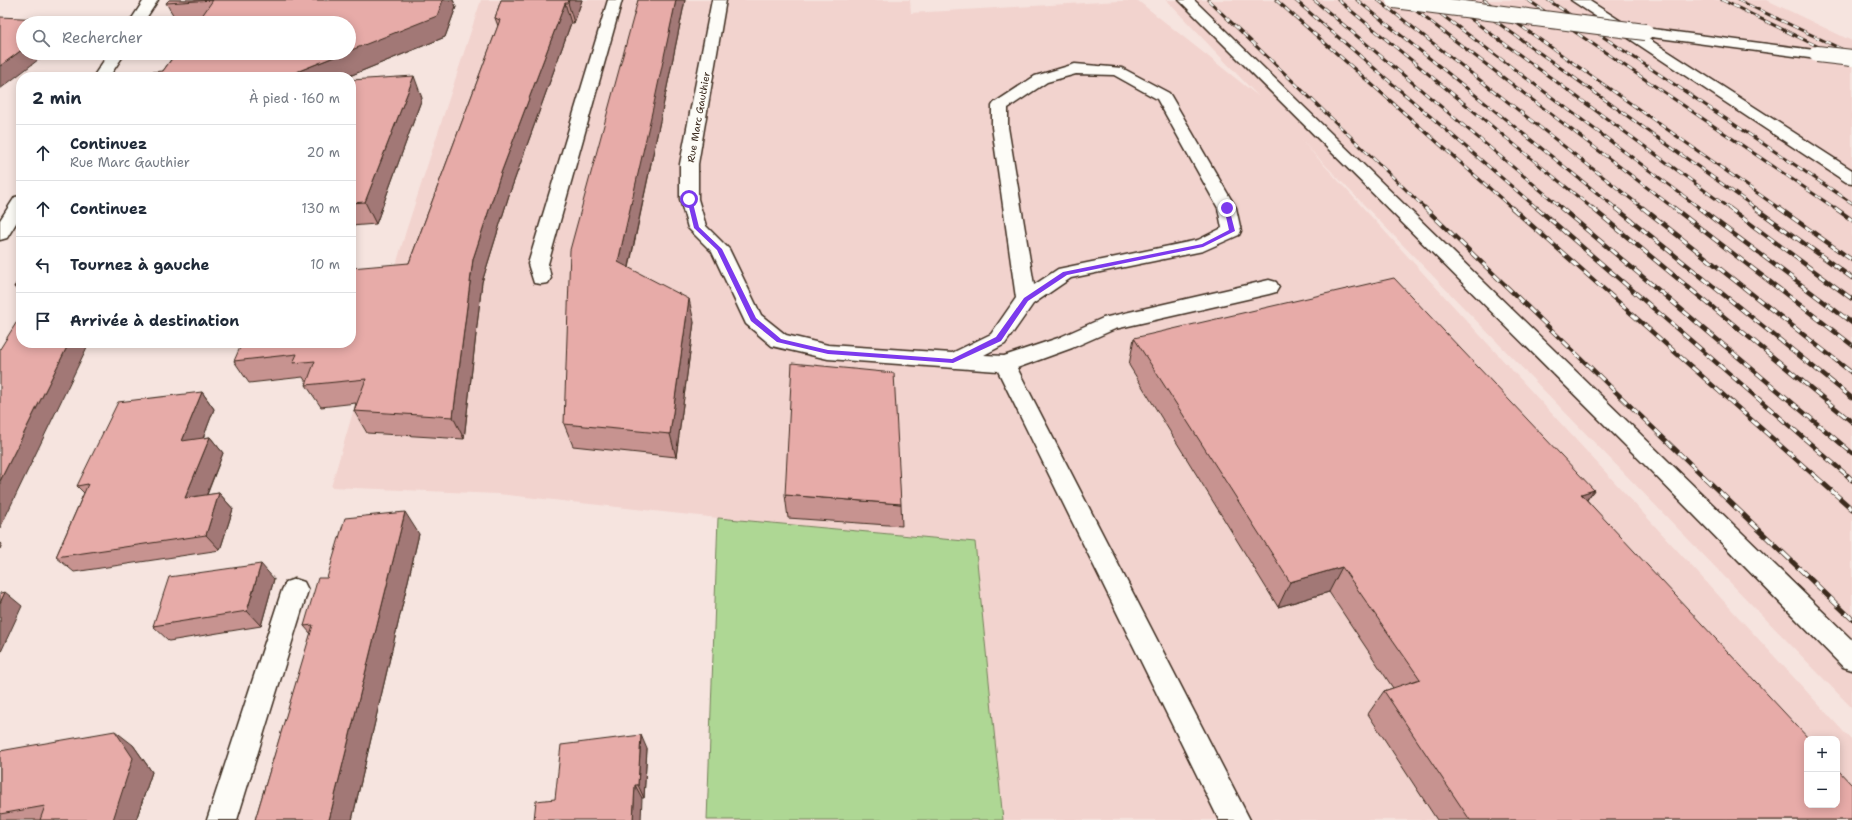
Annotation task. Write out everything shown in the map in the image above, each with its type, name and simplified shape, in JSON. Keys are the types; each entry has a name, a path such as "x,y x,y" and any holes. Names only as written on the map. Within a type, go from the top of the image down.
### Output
{"street":[{"path":"141,16 151,0"},
{"path":"541,278 538,264 615,0"},
{"name":"Rue Marc Gauthier","path":"719,0 689,164 689,199 697,228 720,249 754,319 779,341 828,352 953,361"},
{"path":"1186,0 1654,460 1852,658"},
{"path":"1394,0 1852,58"},
{"path":"1578,0 1852,178"},
{"path":"104,72 112,60"},
{"path":"953,361 998,339 1026,299 1065,273 1203,245 1232,231 1227,208 1163,96 1117,71 1075,69 1041,79 1000,106 1000,127 1026,299"},
{"path":"0,234 16,209"},
{"path":"953,361 1005,364 1065,343 1110,323 1269,287"},
{"path":"1005,364 1236,820"},
{"path":"222,820 295,590"}],"shaded area":[{"path":"481,0 910,0 911,13 1137,0 1258,96 1166,0 1767,0 1852,41 1852,708 1301,140 1852,741 1852,820 1003,820 975,542 718,518 498,494 331,487 406,231"}],"green space":[{"path":"718,518 975,542 1003,820 707,820"}],"building":[{"path":"169,0 213,0 166,3"},
{"path":"213,0 443,0 437,16 356,48 356,16 202,16"},
{"path":"501,0 569,0 568,3 565,3 501,173 473,259 453,417 354,411 366,379 306,385 315,361 293,363 297,354 234,361 240,348 356,348 356,268 409,263 500,20 495,18"},
{"path":"638,0 676,0 618,262 689,299 670,434 564,424 570,250"},
{"path":"0,17 16,18 16,54 0,66"},
{"path":"171,60 326,60 296,72 150,72 163,71"},
{"path":"414,76 365,202 356,203 356,80"},
{"path":"1394,278 1594,490 1581,494 1806,736 1804,736 1804,808 1840,808 1840,772 1852,785 1852,820 1470,820 1384,691 1420,679 1342,567 1290,582 1134,338"},
{"path":"16,323 16,348 66,348 0,481 0,349"},
{"path":"792,363 894,373 901,504 785,495"},
{"path":"202,392 182,441 210,437 185,498 219,493 206,535 56,557 88,484 77,486 118,402"},
{"path":"405,512 329,820 255,820 313,625 304,626 318,578 327,578 345,518"},
{"path":"261,564 247,611 153,626 169,577"},
{"path":"5,592 0,603 0,593"},
{"path":"115,731 133,758 113,820 40,820 45,806 0,814 0,751"},
{"path":"641,735 638,785 635,785 633,820 534,820 536,801 555,799 561,745"}],"railway":[{"path":"1208,0 1426,209"},
{"path":"1276,0 1513,209"},
{"path":"1295,0 1538,209"},
{"path":"1314,0 1563,209"},
{"path":"1338,0 1593,209"},
{"path":"1357,0 1617,209"},
{"path":"1378,0 1644,209"},
{"path":"1402,0 1675,209"},
{"path":"1422,0 1701,209"},
{"path":"1445,0 1730,209"},
{"path":"1466,0 1757,209"},
{"path":"1484,0 1780,209"},
{"path":"1528,0 1836,209"},
{"path":"1548,0 1852,203"},
{"path":"1722,0 1852,63"},
{"path":"1738,0 1852,54"},
{"path":"1425,208 1704,477"},
{"path":"1512,208 1816,477"},
{"path":"1537,208 1849,477"},
{"path":"1561,208 1852,453"},
{"path":"1592,208 1852,422"},
{"path":"1616,208 1852,398"},
{"path":"1643,208 1852,373"},
{"path":"1674,208 1852,345"},
{"path":"1699,208 1852,323"},
{"path":"1729,208 1852,299"},
{"path":"1755,208 1852,278"},
{"path":"1779,208 1852,260"},
{"path":"1835,208 1852,220"},
{"path":"1703,476 1852,619"},
{"path":"1815,476 1852,509"},
{"path":"1849,477 1852,480"}],"route":[{"path":"689,199 697,228 720,249 754,319 779,341 828,352 953,361 998,339 1026,299 1065,273 1203,245 1232,231 1227,208"}]}
